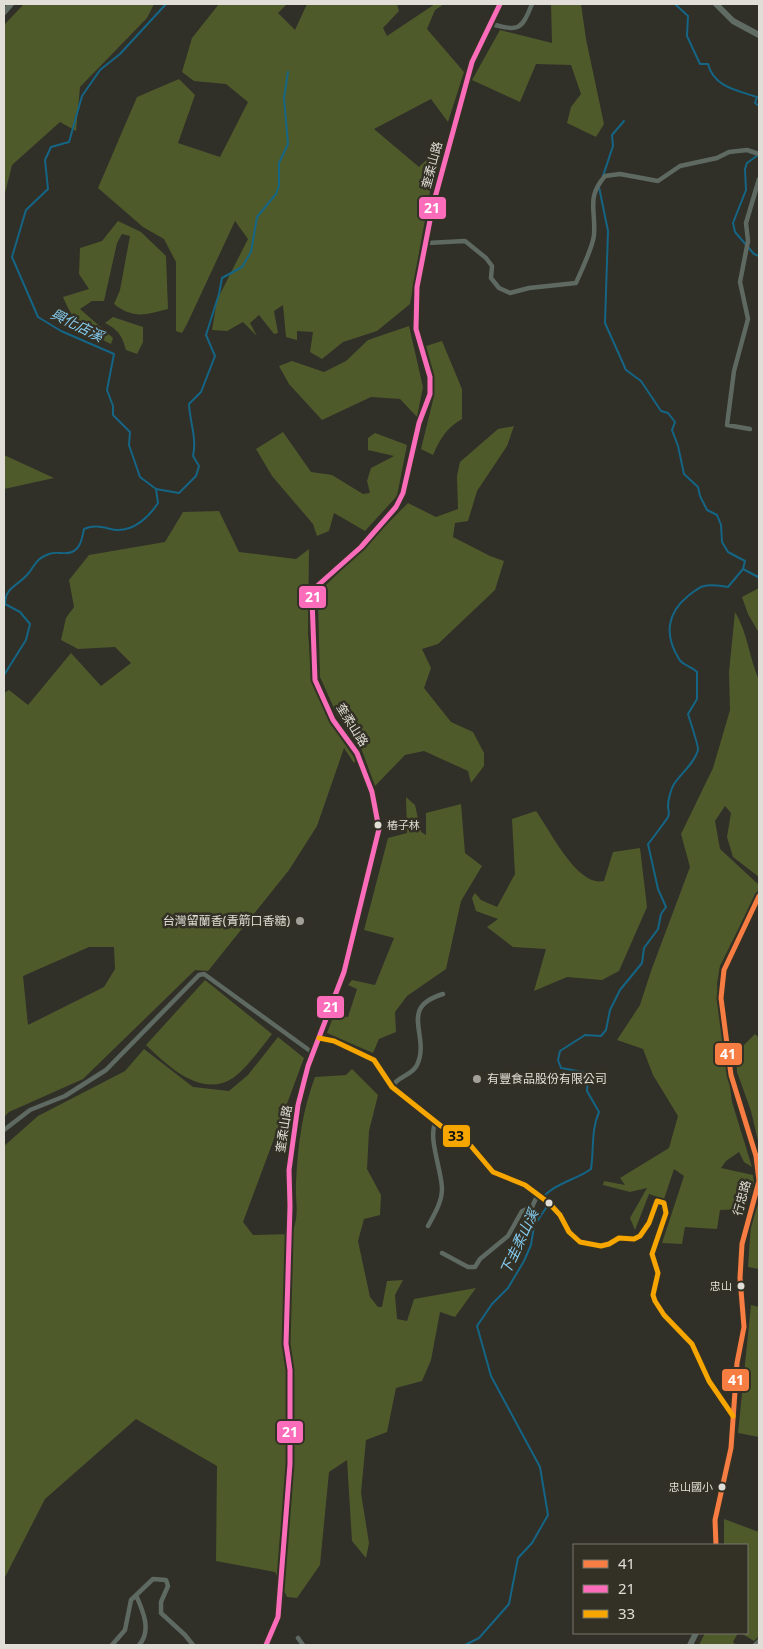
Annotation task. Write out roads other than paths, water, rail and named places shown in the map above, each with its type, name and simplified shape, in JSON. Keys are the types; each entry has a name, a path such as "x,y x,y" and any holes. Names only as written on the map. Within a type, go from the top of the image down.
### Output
{"street":[{"path":"4,12 12,4"},
{"name":"奎柔山路","path":"266,1645 278,1617 290,1464 290,1370 286,1344 290,1206 289,1170 298,1105 313,1053 344,972 379,829 372,792 357,753 333,720 315,680 312,599 316,587 361,547 396,507 403,494 419,423 430,394 430,376 416,329 417,287 433,204 472,62 500,4"},
{"path":"491,24 512,30 519,28 524,22 532,4"},
{"path":"716,4 733,21 759,34"},
{"path":"427,243 465,241 486,258 492,266 492,278 499,288 510,293 529,288 568,285 576,282 594,236 593,198 597,186 605,176 620,174 658,181 680,166 717,158 739,150 758,153"},
{"path":"750,429 727,425 734,371 748,319 740,282 748,241 746,223 759,179"},
{"name":"行忠路","path":"716,1544 716,1520 731,1448 737,1363 744,1327 740,1278 742,1244 759,1180 756,1156 731,1075 720,998 724,970 759,896"},
{"path":"4,1130 30,1110 65,1096 106,1070 198,975 204,974 313,1053"},
{"path":"392,1087 394,1082 411,1073 418,1064 421,1055 418,1013 428,999 443,994"},
{"path":"319,1038 334,1041 367,1056 379,1067 392,1087 436,1122 471,1146 493,1172 525,1185 540,1196 560,1214 574,1238 594,1246 609,1244 619,1238 634,1239 640,1236 649,1223 657,1201 664,1203 666,1213 652,1254 658,1273 653,1295 654,1301 664,1315 692,1344 709,1380 733,1416"},
{"path":"428,1226 435,1213 442,1189 434,1134 436,1122"},
{"path":"442,1253 468,1267 475,1266 480,1259 508,1236 522,1211 532,1207 540,1196"},
{"path":"112,1645 125,1630 128,1606 153,1579 166,1580 168,1586 161,1602 161,1613 193,1645"},
{"path":"136,1596 144,1615 146,1630 139,1645"},
{"path":"298,1638 303,1645"},
{"path":"755,1645 759,1641"}],"waterway":[{"name":"興化店溪","path":"4,675 26,640 30,624 20,612 5,604 9,591 44,556 52,553 69,553 75,550 81,542 84,529 104,527 123,530 135,526 146,518 158,503 156,489 140,477 129,445 130,432 113,415 113,406 107,390 114,354 61,331 38,317 12,257 26,210 48,189 45,160 51,147 69,142 82,96 100,70 120,54 166,4"},
{"name":"下圭柔山溪","path":"675,4 688,16 687,36 700,64 708,64 715,78 721,83 734,90 757,97 755,103 759,106"},
{"path":"156,489 179,493 196,476 199,466 193,456 194,437 189,404 201,392 215,356 206,335 222,278 242,267 251,252 257,217 276,194 279,186 279,163 288,144 284,98 288,72"},
{"path":"603,176 613,146 612,135 624,121"},
{"name":"下圭柔山溪","path":"758,155 747,163 745,169 746,190 733,223 735,232 754,254 759,256"},
{"path":"599,187 608,231 605,323 626,370 641,381 661,411 668,413 675,422 672,430 678,446 684,474 698,487 707,510 717,515 721,525 722,542 728,552 745,561 743,569"},
{"name":"下圭柔山溪","path":"465,1645 479,1638 509,1604 518,1558 532,1543 548,1515 540,1467 491,1376 477,1326 492,1304 508,1288 524,1261 531,1245 534,1226 546,1208 545,1195 556,1187 591,1169 594,1133 599,1112 587,1091 588,1077 583,1072 561,1068 558,1060 560,1051 585,1035 601,1036 606,1030 610,1010 620,990 642,963 644,948 658,929 661,914 666,907 658,889 648,844 668,817 668,806 674,784 691,764 698,750 688,714 697,699 697,672 685,665 674,650 670,633 672,617 688,596 704,586 728,587 743,569 758,577 759,575"}],"place":[{"name":"樁子林","path":"378,825"},
{"name":"台灣留蘭香(青箭口香糖)","path":"300,921"},
{"name":"有豐食品股份有限公司","path":"477,1079"},
{"name":"忠山","path":"741,1286"},
{"name":"忠山國小","path":"722,1487"}]}
